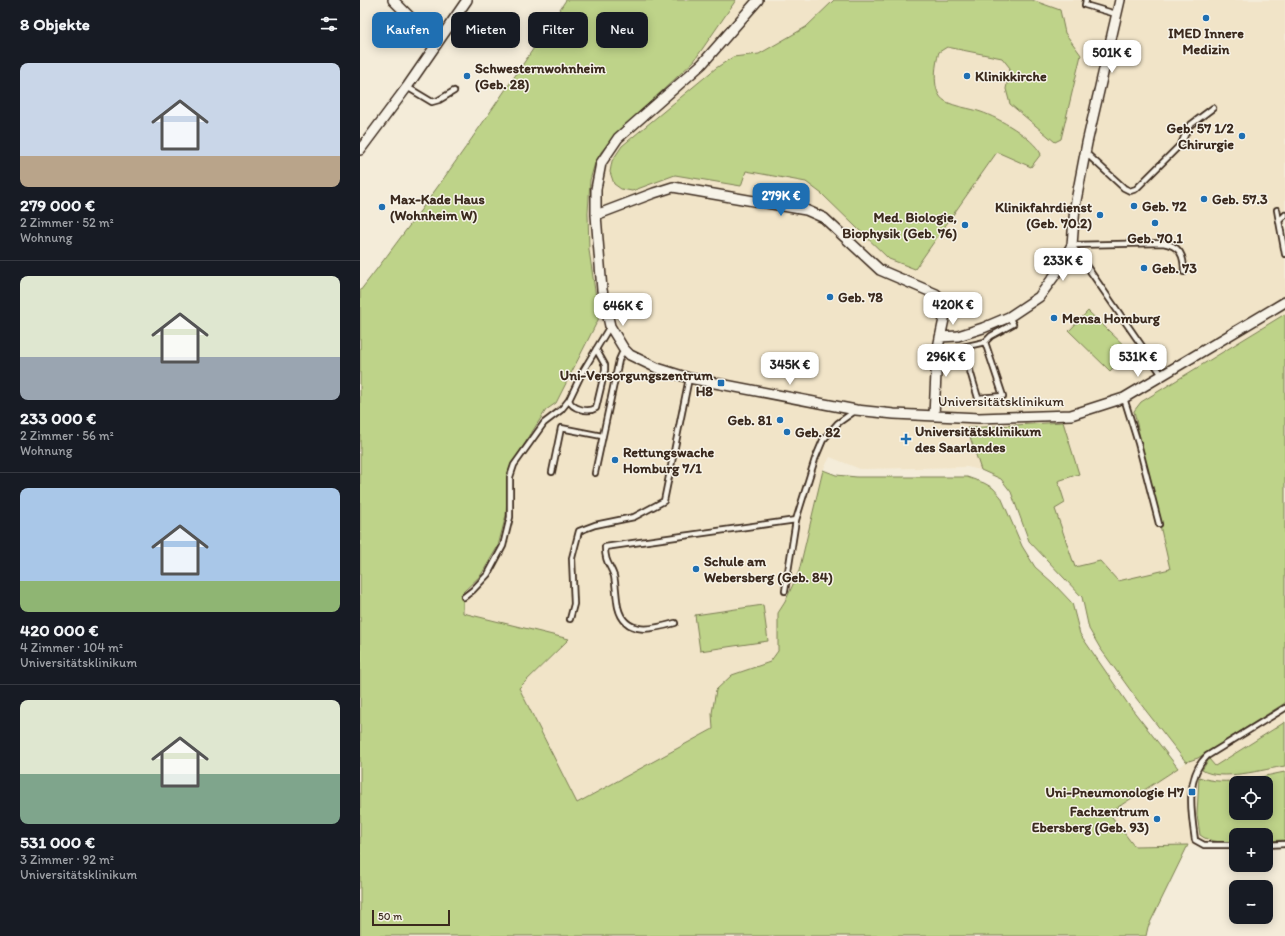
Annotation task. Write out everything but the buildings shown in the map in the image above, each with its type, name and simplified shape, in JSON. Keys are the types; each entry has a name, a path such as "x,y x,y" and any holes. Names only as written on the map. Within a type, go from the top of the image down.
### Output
{"street":[{"path":"393,0 405,12"},
{"path":"443,35 467,0"},
{"name":"Universitätsklinikum","path":"758,0 702,64 618,138 601,163 598,174 596,215 602,284 608,329 630,355 657,368 689,378 856,410 894,414 979,418 1071,415 1124,398 1285,302"},
{"path":"940,337 958,336 1009,317 1039,297 1055,275 1072,245 1075,206 1099,83 1120,0"},
{"path":"360,150 434,48"},
{"path":"596,215 673,187 806,210 824,218 880,270 936,294 943,300 946,310 937,352 934,416"}],"lane":[{"path":"1086,0 1085,5 1116,14"},
{"path":"407,86 432,102 439,100 454,91"},
{"path":"1086,153 1130,191 1136,189 1181,144 1189,126 1213,108"},
{"path":"1277,210 1285,254"},
{"path":"1278,221 1285,215"},
{"path":"1072,245 1171,244 1183,254 1184,272"},
{"path":"1072,245 1162,376"},
{"path":"985,342 1003,396 978,398 963,347 985,342 991,336 1012,324 1009,317"},
{"path":"464,597 488,574 503,546 510,517 510,485 514,465 544,422 561,410 569,400 608,329"},
{"path":"569,400 574,407 589,410 596,408 605,365 596,349"},
{"path":"595,473 619,360 624,349"},
{"path":"570,619 574,604 572,558 579,532 595,525 634,517 664,501 689,378"},
{"path":"1124,398 1138,443 1159,524"},
{"path":"786,591 796,520 814,459 822,440 838,423 856,410"},
{"path":"552,472 560,428 602,436"},
{"path":"675,623 645,630 631,625 625,620 618,608 614,575 604,558 604,547 796,520"},
{"path":"1229,845 1204,845 1195,840 1191,815 1192,792 1199,764 1207,756 1285,708"},
{"path":"1273,845 1285,844"}],"shaded area":[{"name":"Universitätsklinikum des Saarlandes","path":"736,0 1285,0 1285,840 1273,841 1273,828 1229,828 1229,842 1134,846 1109,813 1186,762 1136,698 1100,648 1089,629 1082,597 1029,541 1011,492 1001,479 981,470 967,467 860,469 830,457 823,470 799,571 785,602 778,613 778,651 770,662 732,675 713,702 713,729 577,803 519,688 569,639 463,614 463,592 481,575 498,546 506,515 508,476 515,459 546,410 556,403 599,318 589,250 588,213 590,180 595,163 601,152 615,135 694,61"}],"green space":[{"path":"566,0 736,0 694,61 615,135 601,152 595,163 590,180 588,213 589,250 599,318 556,403 546,410 515,459 508,476 506,515 498,546 481,575 463,592 463,613 569,639 519,688 577,803 713,729 712,713 716,690 732,675 770,662 778,651 778,613 785,602 799,571 823,470 836,475 857,477 967,477 993,488 1001,497 1022,546 1035,567 1072,603 1080,634 1128,704 1178,768 1109,813 1134,846 1188,845 1148,927 1146,936 360,936 360,291 414,220 534,48 588,48 588,12 558,12"},
{"path":"834,0 1032,0 1060,10 1065,33 1081,55 1061,139 1055,142 1010,104 1006,89 1010,68 1002,58 947,47 939,52 935,78 938,92 945,101 981,112 1006,123 1030,141 1041,154 1031,167 997,152 915,269 889,259 822,194 806,182 746,171 741,186 675,175 632,191 621,189 614,184 610,172 612,161 622,146 716,68 733,57 759,54 806,27"},
{"path":"1088,311 1130,351 1110,371 1069,331"},
{"path":"1285,314 1285,703 1198,758 1186,762 1136,698 1100,648 1089,629 1082,597 1029,541 1011,492 1001,479 981,470 967,428 1063,422 1079,474 1058,481 1065,503 1055,509 1075,567 1100,561 1118,581 1170,569 1134,411 1141,402"},
{"path":"763,605 768,641 700,651 695,615"},
{"path":"1285,722 1285,766 1231,775 1220,775 1202,770 1209,759 1215,766"},
{"path":"1285,772 1285,840 1273,841 1273,828 1229,828 1229,842 1213,841 1200,835 1197,815 1199,777 1209,780 1229,781 1229,820 1273,820 1273,776 1264,776"}],"place":[{"name":"IMED Innere Medizin","path":"1206,18"},
{"name":"Schwesternwohnheim (Geb. 28)","path":"467,76"},
{"name":"Klinikkirche","path":"967,76"},
{"name":"Geb. 57 1/2 Chirurgie","path":"1242,136"},
{"name":"Geb. 57.3","path":"1204,199"},
{"name":"Geb. 72","path":"1134,206"},
{"name":"Max-Kade Haus (Wohnheim W)","path":"382,207"},
{"name":"Klinikfahrdienst (Geb. 70.2)","path":"1100,215"},
{"name":"Geb. 70.1","path":"1155,223"},
{"name":"Med. Biologie, Biophysik (Geb. 76)","path":"965,225"},
{"name":"Geb. 73","path":"1144,268"},
{"name":"Geb. 78","path":"830,297"},
{"name":"Mensa Homburg","path":"1054,318"},
{"name":"Uni-Versorgungszentrum H8","path":"721,383"},
{"name":"Geb. 81","path":"780,420"},
{"name":"Geb. 82","path":"787,432"},
{"name":"Universitätsklinikum des Saarlandes","path":"906,439"},
{"name":"Rettungswache Homburg 7/1","path":"615,460"},
{"name":"Schule am Webersberg (Geb. 84)","path":"696,569"},
{"name":"Uni-Pneumonologie H7","path":"1192,792"},
{"name":"Fachzentrum Ebersberg (Geb. 93)","path":"1157,819"}]}
